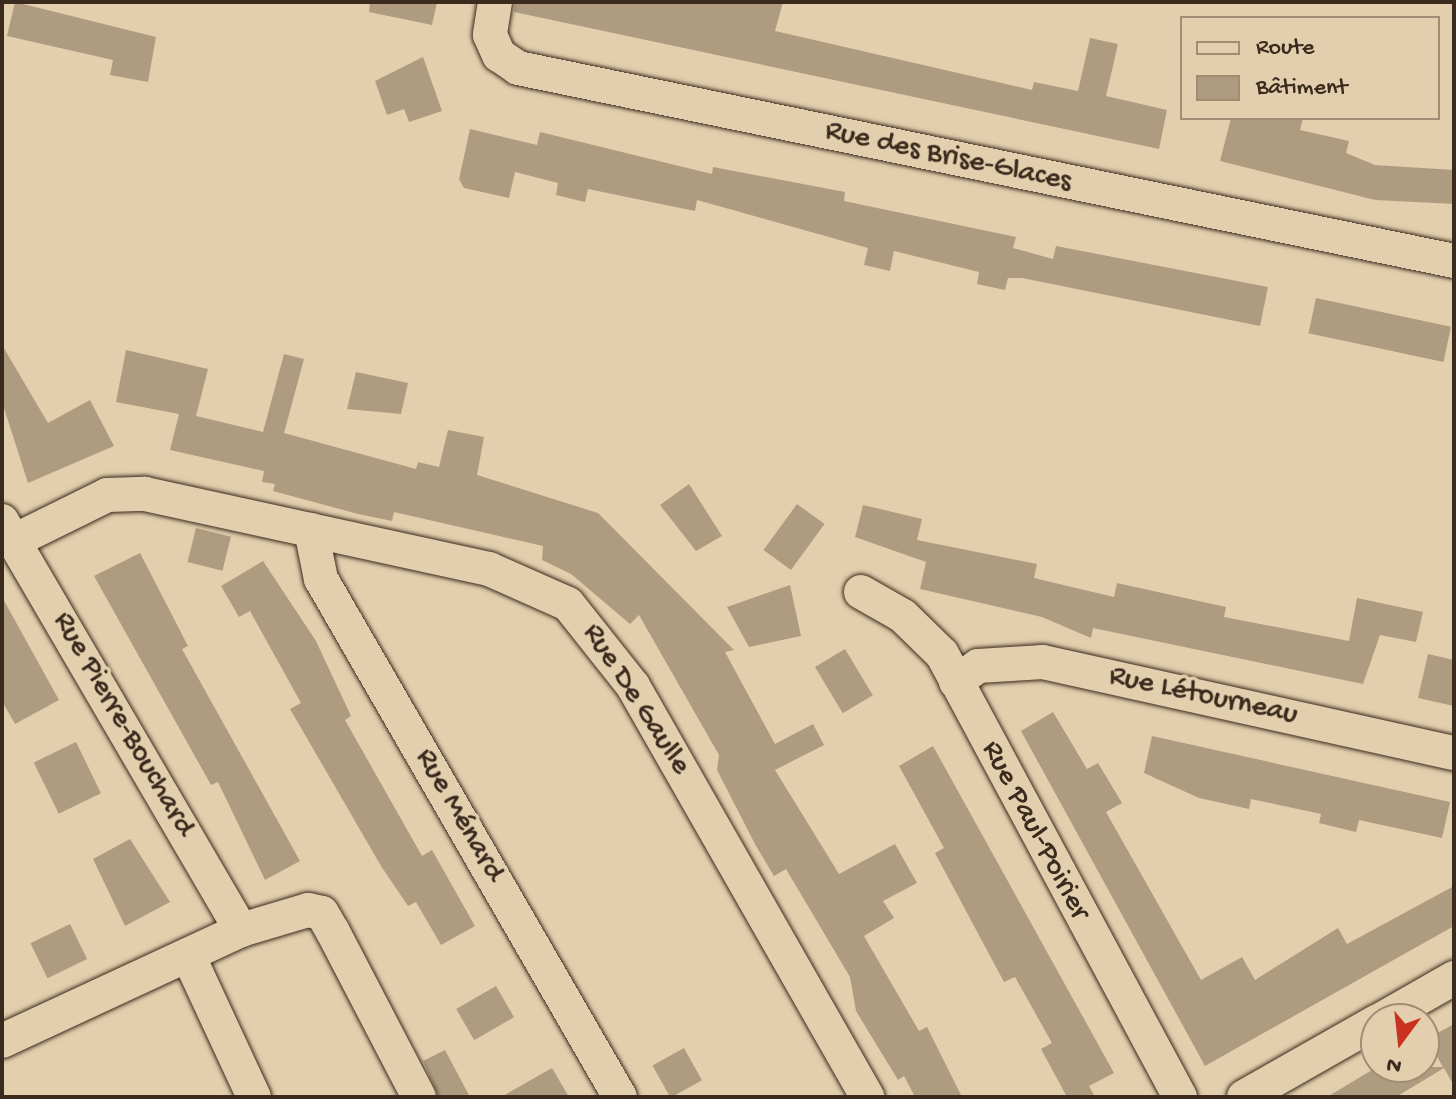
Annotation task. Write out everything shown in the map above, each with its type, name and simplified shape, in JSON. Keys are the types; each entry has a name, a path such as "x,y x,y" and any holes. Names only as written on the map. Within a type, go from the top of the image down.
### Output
{"street":[{"name":"Rue des Brise-Glaces","path":"495,2 490,35 499,55 518,68 1454,261"},
{"name":"Rue De Gaulle","path":"8,531 107,495 132,494 311,530 504,574 557,597 589,622 633,686 867,1097"},
{"name":"Rue Ménard","path":"311,530 321,579 620,1097"},
{"name":"Rue Pierre-Bouchard","path":"8,531 241,930"},
{"name":"Rue Paul-Poirier","path":"861,592 928,635 1180,1097"},
{"name":"Rue Létourneau","path":"956,682 978,666 1043,662 1454,753"},
{"path":"2,1041 241,930 322,913 419,1097"},
{"path":"188,955 254,1097"},
{"path":"1410,1003 1454,978"},
{"path":"1244,1097 1360,1031"}],"building":[{"path":"15,2 156,37 148,82 110,75 113,60 7,36"},
{"path":"370,2 437,2 432,25 369,12"},
{"path":"515,2 783,2 775,31 1032,90 1034,82 1078,91 1090,38 1118,44 1106,96 1167,110 1159,149 514,12"},
{"path":"423,57 442,111 409,122 404,109 387,115 375,81"},
{"path":"1230,120 1302,120 1300,130 1349,141 1346,153 1375,165 1454,170 1454,204 1375,200 1220,161"},
{"path":"470,129 537,145 540,132 712,174 713,167 845,192 844,201 1016,237 1013,248 1053,259 1056,246 1268,287 1260,326 1022,278 1008,278 1005,290 977,284 979,272 894,251 890,271 864,265 868,248 697,200 695,211 588,189 585,202 556,195 558,183 515,172 509,198 464,188 459,179"},
{"path":"1316,298 1451,327 1443,362 1309,333"},
{"path":"2,345 48,423 90,400 114,446 28,483 2,402"},
{"path":"126,350 208,369 196,416 263,432 284,354 304,359 284,433 416,469 418,462 439,467 448,430 484,437 477,475 598,513 734,650 725,652 775,744 813,724 824,745 775,770 839,874 895,844 917,883 883,901 894,918 864,936 919,1031 927,1027 962,1097 915,1097 904,1076 898,1080 856,1011 850,977 786,869 774,876 756,846 717,770 719,755 639,615 630,624 571,574 542,560 543,546 394,512 392,521 358,514 273,491 275,484 262,482 264,471 170,450 179,414 116,402"},
{"path":"356,372 408,383 401,414 347,409"},
{"path":"689,484 722,536 696,551 660,505"},
{"path":"797,504 825,524 791,570 763,550"},
{"path":"863,505 922,519 917,540 1037,564 1034,578 1114,597 1117,583 1226,607 1224,617 1349,641 1357,598 1423,612 1416,642 1380,635 1363,684 1093,628 1091,638 1042,617 920,589 926,562 855,537"},
{"path":"196,528 231,537 222,571 188,562"},
{"path":"140,553 188,646 182,649 300,861 265,880 218,782 211,785 94,576"},
{"path":"263,561 316,641 351,716 345,720 422,856 432,850 475,926 441,945 416,902 408,906 381,866 290,709 301,703 250,611 239,617 221,586"},
{"path":"790,585 801,636 749,647 727,607"},
{"path":"2,597 59,700 15,724 2,701"},
{"path":"845,649 873,695 843,713 815,667"},
{"path":"1428,654 1454,660 1454,706 1418,698"},
{"path":"1053,712 1087,769 1098,763 1122,803 1106,812 1201,980 1242,957 1255,980 1338,928 1347,944 1454,886 1454,926 1205,1066 1021,731"},
{"path":"1152,736 1450,802 1442,838 1359,820 1356,832 1319,823 1321,814 1251,799 1249,809 1199,798 1144,773"},
{"path":"76,742 101,793 59,814 34,763"},
{"path":"933,746 1114,1073 1089,1086 1095,1097 1067,1097 1041,1049 1052,1043 1015,977 1004,982 935,853 944,848 899,766"},
{"path":"130,839 170,902 125,926 93,859"},
{"path":"70,924 87,959 48,978 30,943"},
{"path":"496,986 514,1017 474,1040 456,1009"},
{"path":"1454,1024 1454,1086 1444,1068 1440,1070 1443,1067 1440,1062 1440,1032"},
{"path":"684,1048 702,1080 670,1097 653,1065"},
{"path":"445,1050 470,1097 439,1097 423,1061"},
{"path":"552,1068 569,1097 501,1097"},
{"path":"1360,1077 1360,1083 1419,1083 1396,1097 1327,1097"}]}
